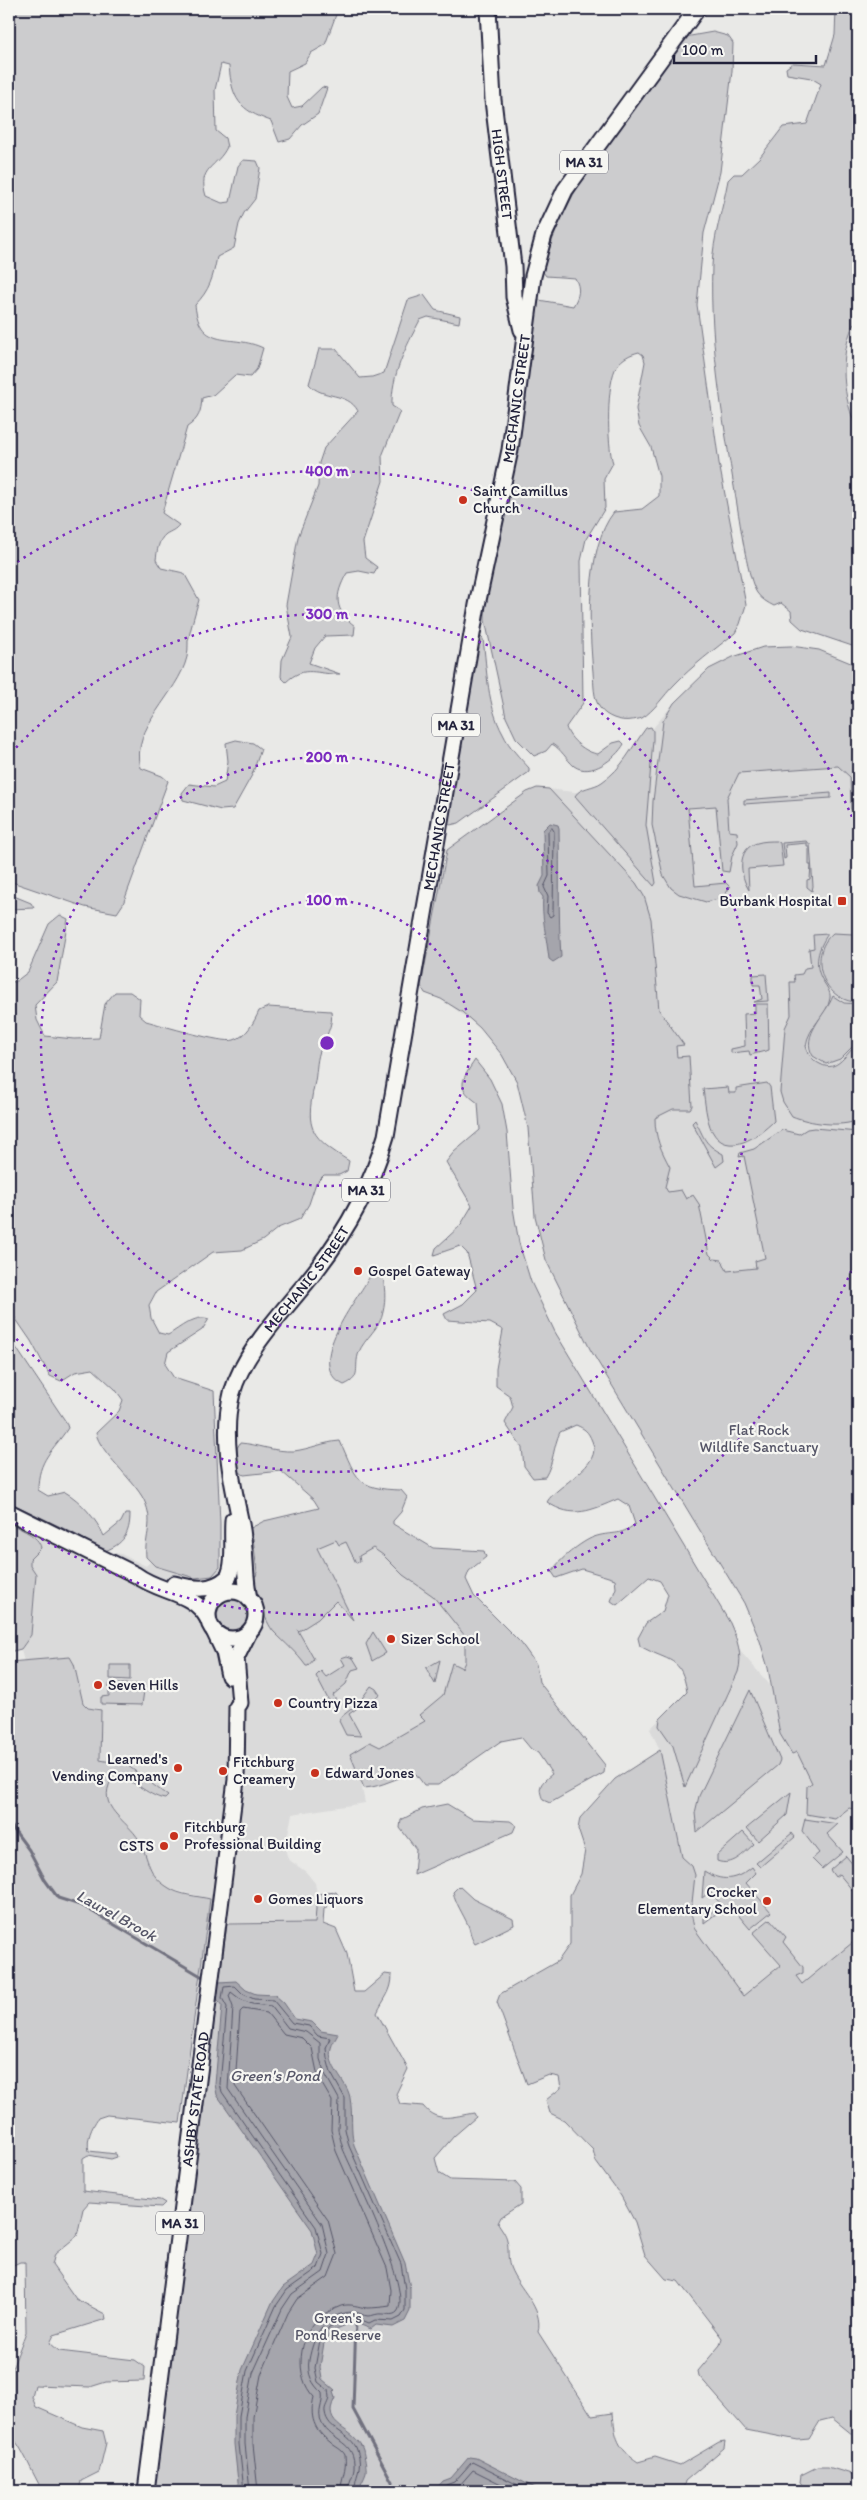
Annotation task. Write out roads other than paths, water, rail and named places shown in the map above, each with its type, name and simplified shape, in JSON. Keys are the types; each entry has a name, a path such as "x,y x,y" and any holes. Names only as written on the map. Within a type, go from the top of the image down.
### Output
{"main road":[{"name":"HIGH STREET","path":"488,9 493,100 513,266 514,296 524,339"},
{"name":"MECHANIC STREET","path":"249,1599 241,1525 235,1501 227,1431 230,1406 237,1380 248,1358 340,1237 368,1184 386,1136 477,605 510,450 524,339 538,256 558,202 585,161 697,9"},
{"name":"MECHANIC STREET","path":"223,1593 231,1573 235,1501"},
{"path":"9,1512 136,1575 149,1584 191,1599 200,1607 211,1625 222,1637 231,1639 241,1637 249,1632"},
{"path":"195,1588 216,1586 231,1573"},
{"path":"136,1575 152,1576 195,1588 242,1594 249,1599"},
{"path":"211,1625 210,1605 223,1593"},
{"name":"MA 31","path":"249,1599 256,1616 249,1632"},
{"name":"ASHBY STATE ROAD","path":"211,1625 224,1652 232,1704 237,1707"},
{"name":"ASHBY STATE ROAD","path":"146,2491 236,1780 237,1707 240,1703 237,1655 249,1632"}],"water":[{"path":"550,823 558,825 559,828 561,957 553,962 549,959 543,920 543,897 539,886 544,876 543,830"},
{"name":"Green's Pond","path":"236,1981 246,1990 256,1994 275,1995 284,2003 295,2019 312,2022 321,2031 338,2034 330,2055 334,2068 350,2098 354,2145 405,2263 410,2288 410,2311 405,2321 393,2327 376,2325 371,2329 356,2323 348,2324 332,2331 324,2343 320,2367 322,2379 335,2390 333,2392 335,2398 331,2408 332,2416 340,2427 359,2442 363,2450 366,2473 359,2491 239,2491 234,2444 234,2416 242,2370 272,2303 283,2287 314,2265 318,2255 312,2230 217,2095 215,2084 222,2006 217,1999 219,1982"},
{"path":"469,2457 476,2458 541,2491 434,2491 443,2481 451,2478"}],"waterway":[{"name":"Laurel Brook","path":"9,1823 29,1850 45,1880 58,1898 83,1906 206,1979"},
{"path":"356,2321 353,2409 397,2491"}],"place":[{"name":"Saint Camillus Church","path":"463,500"},
{"name":"Burbank Hospital","path":"842,901"},
{"name":"Gospel Gateway","path":"358,1271"},
{"name":"Sizer School","path":"391,1639"},
{"name":"Seven Hills","path":"98,1685"},
{"name":"Country Pizza","path":"278,1703"},
{"name":"Learned's Vending Company","path":"178,1768"},
{"name":"Fitchburg Creamery","path":"223,1771"},
{"name":"Edward Jones","path":"315,1773"},
{"name":"Fitchburg Professional Building","path":"174,1836"},
{"name":"CSTS","path":"164,1846"},
{"name":"Gomes Liquors","path":"258,1899"},
{"name":"Crocker Elementary School","path":"767,1901"}],"park label":[{"name":"Flat Rock Wildlife Sanctuary","path":"759,1438"},
{"name":"Green's Pond Reserve","path":"338,2326"}]}
